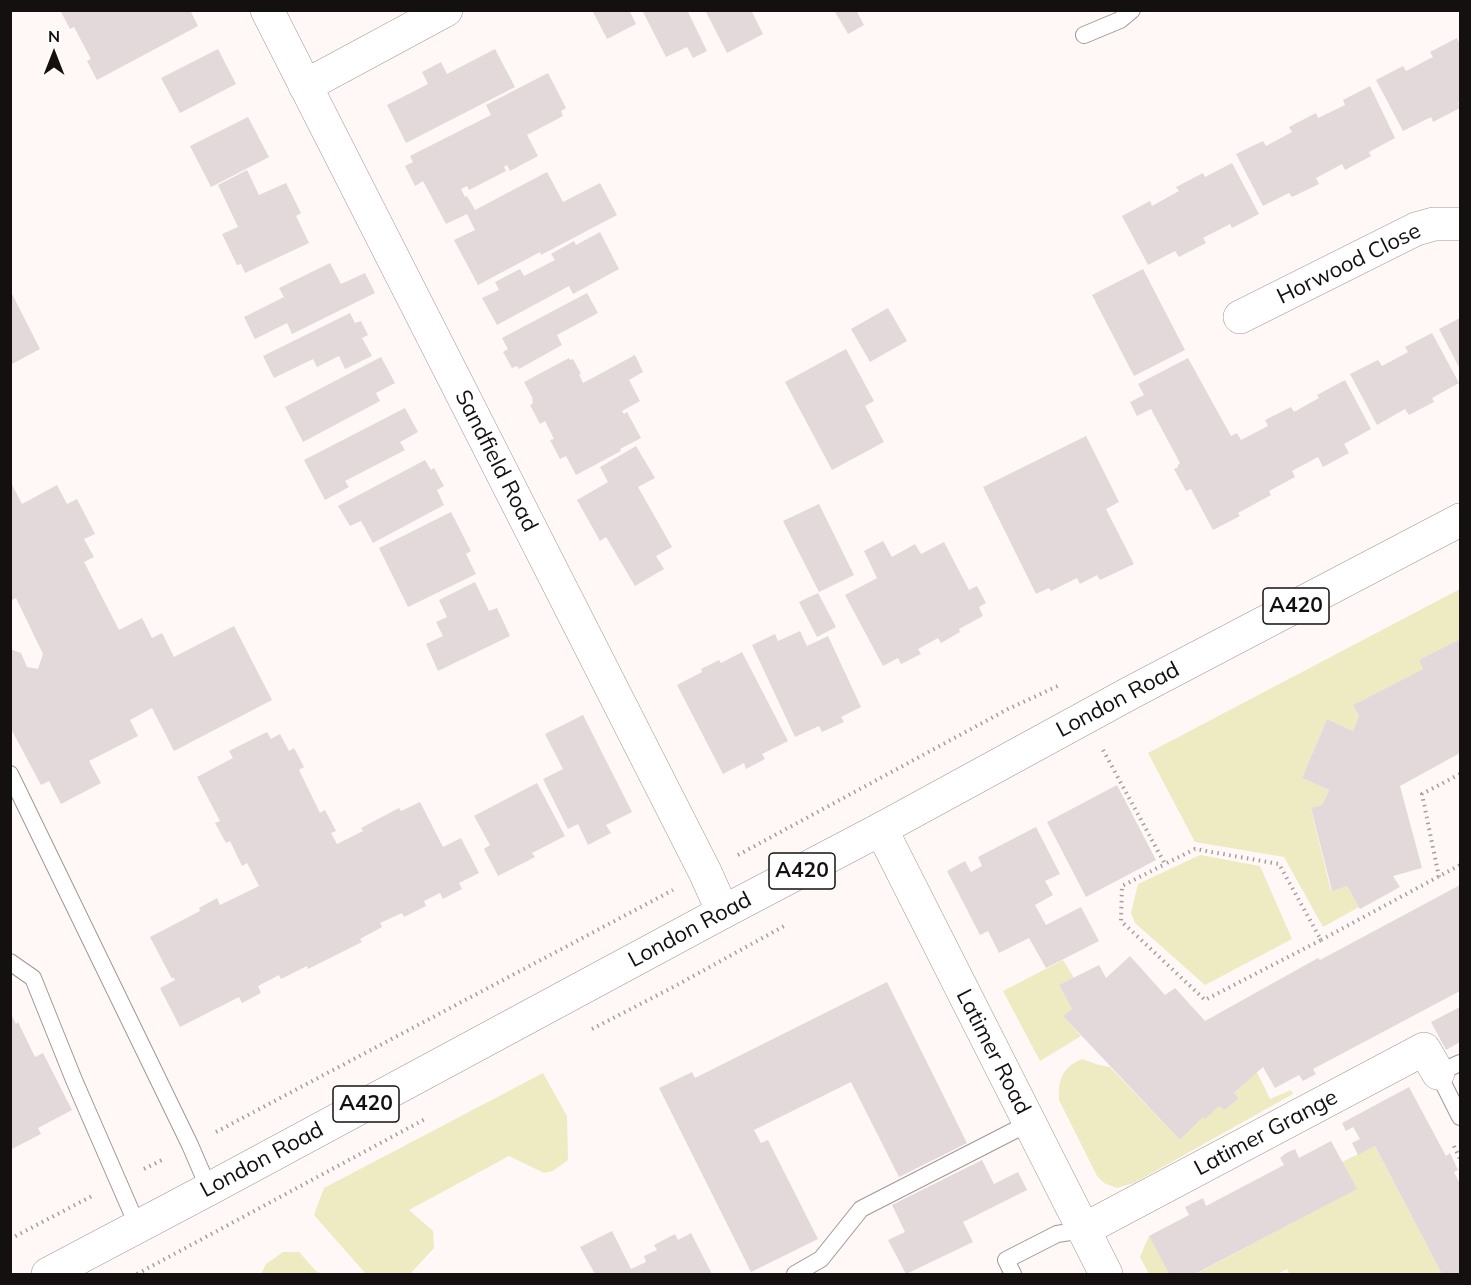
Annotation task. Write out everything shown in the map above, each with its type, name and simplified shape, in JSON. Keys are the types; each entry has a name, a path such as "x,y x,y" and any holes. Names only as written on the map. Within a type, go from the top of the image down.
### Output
{"street":[{"name":"Sandfield Road","path":"267,10 705,872 723,912"},
{"path":"305,86 446,10"},
{"name":"Horwood Close","path":"1240,316 1416,229 1434,224 1461,224"},
{"name":"London Road","path":"48,1275 1132,692 1461,520"},
{"name":"Latimer Road","path":"881,829 1106,1275"},
{"name":"Latimer Grange","path":"1083,1230 1424,1049 1449,1068"}],"lane":[{"path":"1084,35 1120,21 1132,10"},
{"path":"10,774 190,1145 209,1189"},
{"path":"10,962 33,978 117,1182 138,1227"},
{"path":"1449,1068 1461,1117"},
{"path":"795,1275 821,1259 861,1209 1029,1123"},
{"path":"1013,1275 1006,1260 1057,1234 1083,1230"}],"path":[{"path":"1085,718 1165,864"},
{"path":"10,1239 620,919 975,728"},
{"path":"1439,877 1422,794 1461,774"},
{"path":"1321,940 1279,864 1195,849 1122,886 1121,921 1205,1000 1321,940 1461,865"},
{"path":"585,1032 677,985 787,924"},
{"path":"137,1275 432,1115"}],"shaded area":[{"path":"1460,589 1460,644 1458,640 1419,660 1423,669 1353,705 1359,716 1353,731 1327,719 1302,778 1329,790 1322,805 1311,809 1331,891 1347,886 1359,907 1323,927 1284,857 1195,842 1148,753"},
{"path":"1200,855 1260,866 1292,939 1205,985 1135,923 1131,913 1138,884"},
{"path":"1063,960 1074,978 1059,985 1072,1009 1063,1016 1081,1036 1040,1061 1003,991"},
{"path":"1082,1059 1110,1067 1180,1140 1203,1117 1219,1106 1225,1110 1239,1098 1234,1093 1257,1072 1270,1099 1291,1090 1293,1094 1134,1183 1117,1188 1104,1183 1097,1176 1059,1100 1059,1086 1063,1075 1070,1066"},
{"path":"543,1073 567,1116 568,1160 553,1171 544,1173 509,1156 409,1210 433,1231 434,1248 410,1274 366,1274 314,1215 324,1188"},
{"path":"1375,1146 1442,1274 1290,1274 1287,1269 1277,1274 1196,1274 1356,1189 1342,1162"},
{"path":"1149,1236 1169,1274 1149,1274 1140,1257"},
{"path":"283,1252 299,1252 316,1271 322,1274 261,1274 266,1264"}],"building":[{"path":"60,10 190,10 198,26 97,80 87,61 91,59 74,27 70,29"},
{"path":"592,10 629,10 636,24 607,39"},
{"path":"642,10 687,10 707,51 693,58 687,47 666,57"},
{"path":"705,10 751,10 763,34 727,53"},
{"path":"834,10 856,10 864,25 848,34"},
{"path":"1457,38 1460,45 1460,102 1458,103 1460,108 1433,122 1431,117 1403,131 1376,80 1403,66 1406,71 1433,57 1430,52"},
{"path":"218,49 236,84 180,113 161,78"},
{"path":"495,49 515,87 406,143 387,105 428,84 422,72 441,62 447,74"},
{"path":"548,73 566,108 561,111 563,116 527,135 538,156 510,171 507,165 504,167 506,171 469,190 467,186 461,189 475,210 547,172 563,202 600,183 617,215 478,285 454,240 475,230 467,214 446,224 423,181 415,186 405,166 413,162 410,156 491,115 486,105"},
{"path":"1370,86 1395,138 1369,152 1371,156 1345,170 1342,164 1316,178 1319,184 1292,197 1289,193 1263,206 1236,154 1263,141 1266,146 1292,132 1289,127 1316,113 1318,118 1345,105 1343,100"},
{"path":"248,117 269,157 211,187 190,146"},
{"path":"1232,163 1259,214 1232,228 1230,224 1203,238 1206,243 1179,257 1175,251 1148,265 1122,216 1150,201 1152,206 1179,191 1176,187 1203,173 1205,177"},
{"path":"247,170 259,195 286,183 301,213 296,216 309,243 245,273 241,264 237,265 222,234 238,227 218,185"},
{"path":"600,232 619,269 573,294 569,286 497,325 482,298 499,290 495,282 520,269 524,276 555,260 551,254 574,241 576,245"},
{"path":"330,263 341,284 365,273 375,293 292,334 287,323 255,339 244,317 284,297 279,288"},
{"path":"1143,269 1185,350 1134,376 1092,295"},
{"path":"10,290 40,349 12,364 10,360"},
{"path":"587,293 598,313 557,335 562,345 519,369 517,366 512,368 503,352 508,349 502,338"},
{"path":"888,308 907,341 870,362 851,329"},
{"path":"350,313 355,323 361,321 368,335 362,338 372,356 345,369 339,356 317,367 313,359 274,378 263,356"},
{"path":"1460,318 1460,369 1439,329"},
{"path":"1432,333 1459,383 1432,398 1434,402 1409,415 1405,409 1377,425 1350,374 1378,360 1382,366 1408,352 1405,347"},
{"path":"846,349 874,401 865,406 884,442 832,470 785,382"},
{"path":"635,355 643,372 629,380 640,401 622,411 624,414 627,412 641,438 576,475 566,456 560,459 550,440 554,439 545,421 540,424 530,405 533,399 524,382 569,358 573,359 583,383"},
{"path":"381,357 395,383 376,393 380,401 303,442 285,407"},
{"path":"1188,358 1231,436 1237,433 1241,440 1268,426 1265,420 1291,407 1294,412 1319,398 1317,395 1345,380 1371,429 1344,444 1349,453 1323,467 1318,457 1292,471 1295,477 1269,491 1271,495 1238,513 1240,516 1213,530 1191,489 1186,491 1174,469 1180,463 1151,409 1137,416 1130,402 1144,395 1138,384"},
{"path":"405,408 418,432 400,442 405,450 345,481 349,487 325,500 304,460"},
{"path":"1086,436 1119,502 1106,509 1134,564 1100,580 1097,575 1080,584 1077,578 1051,591 1049,588 1036,594 983,487"},
{"path":"636,446 655,478 638,487 672,547 656,556 664,569 635,586 606,537 600,541 577,500 608,482 600,467"},
{"path":"425,460 431,470 434,468 444,486 437,490 444,505 373,543 361,521 350,526 338,506"},
{"path":"10,481 22,504 57,485 67,504 77,499 95,534 84,539 94,557 84,562 119,630 142,618 152,638 162,633 174,657 234,626 272,700 174,751 152,708 130,720 138,736 89,761 101,783 61,804 49,781 41,785 10,727 10,649 21,653 27,667 38,669 43,654 16,598 10,601"},
{"path":"819,504 854,575 819,592 783,521"},
{"path":"451,512 471,551 466,554 476,574 408,607 379,548"},
{"path":"883,541 892,557 915,544 921,554 944,542 969,590 977,586 986,603 979,607 983,616 959,629 960,632 941,643 938,638 918,649 921,654 901,664 898,658 883,666 845,595 877,578 864,551"},
{"path":"475,582 489,611 497,608 510,636 438,671 426,644 443,636 436,622 447,617 439,600"},
{"path":"818,593 836,627 817,637 799,602"},
{"path":"800,631 807,646 828,636 861,707 841,717 844,722 822,732 819,726 795,737 752,645 775,634 778,641"},
{"path":"1458,640 1460,644 1460,753 1400,786 1422,868 1393,876 1400,887 1360,909 1347,886 1332,891 1311,808 1322,805 1329,790 1302,778 1327,719 1353,731 1359,716 1353,705 1423,669 1419,660"},
{"path":"742,652 788,741 762,754 765,759 746,769 744,763 723,774 677,685 702,672 701,669 719,660 721,663"},
{"path":"583,715 632,812 606,825 611,833 588,845 578,824 568,829 543,779 563,769 545,734"},
{"path":"267,732 271,739 280,734 289,751 294,748 304,767 299,770 320,813 325,810 336,831 331,833 337,844 363,831 361,828 399,808 401,811 420,802 443,847 461,838 479,873 459,883 462,889 443,899 440,893 424,901 426,906 404,917 402,913 380,923 382,927 360,939 362,942 308,969 307,966 281,979 279,975 258,986 261,993 242,1003 239,997 180,1027 160,988 175,980 173,977 172,979 150,937 200,911 199,908 217,898 220,905 259,886 247,863 242,866 230,841 226,843 215,823 220,821 197,777 233,758 229,751"},
{"path":"537,783 565,836 532,853 535,857 498,876 484,849 490,845 474,816"},
{"path":"1117,785 1156,860 1086,897 1047,822"},
{"path":"1036,827 1060,874 1045,881 1053,895 1035,905 1046,925 1081,907 1099,941 1046,968 1029,938 999,953 988,931 980,935 947,871 965,861 971,872 982,866 978,857"},
{"path":"1460,885 1460,991 1313,1069 1316,1074 1303,1081 1299,1075 1275,1088 1263,1067 1234,1093 1239,1098 1225,1110 1219,1106 1205,1119 1203,1117 1180,1140 1063,1016 1072,1009 1059,985 1099,965 1106,978 1130,956 1165,995 1175,988 1205,1021 1318,958 1320,960"},
{"path":"887,982 967,1143 899,1177 851,1082 754,1130 761,1143 768,1140 818,1239 751,1272 659,1088 692,1072 695,1078"},
{"path":"1460,1007 1460,1042 1446,1050 1431,1022"},
{"path":"12,1016 16,1024 18,1022 35,1057 43,1053 72,1110 38,1128 41,1134 10,1150 10,1017"},
{"path":"1409,1087 1446,1156 1450,1153 1458,1170 1454,1172 1460,1184 1460,1274 1442,1274 1375,1146 1358,1155 1352,1143 1360,1139 1353,1127 1346,1131 1342,1123"},
{"path":"1331,1141 1357,1189 1195,1274 1169,1274 1149,1236 1189,1215 1185,1207 1203,1198 1206,1206 1284,1165 1280,1158 1286,1153 1295,1149 1299,1158"},
{"path":"982,1160 994,1184 1018,1172 1027,1190 963,1222 973,1242 906,1274 888,1240 905,1232 892,1205"},
{"path":"612,1231 631,1269 646,1262 644,1256 657,1250 654,1245 675,1234 678,1240 691,1233 712,1274 595,1274 580,1247"}]}
